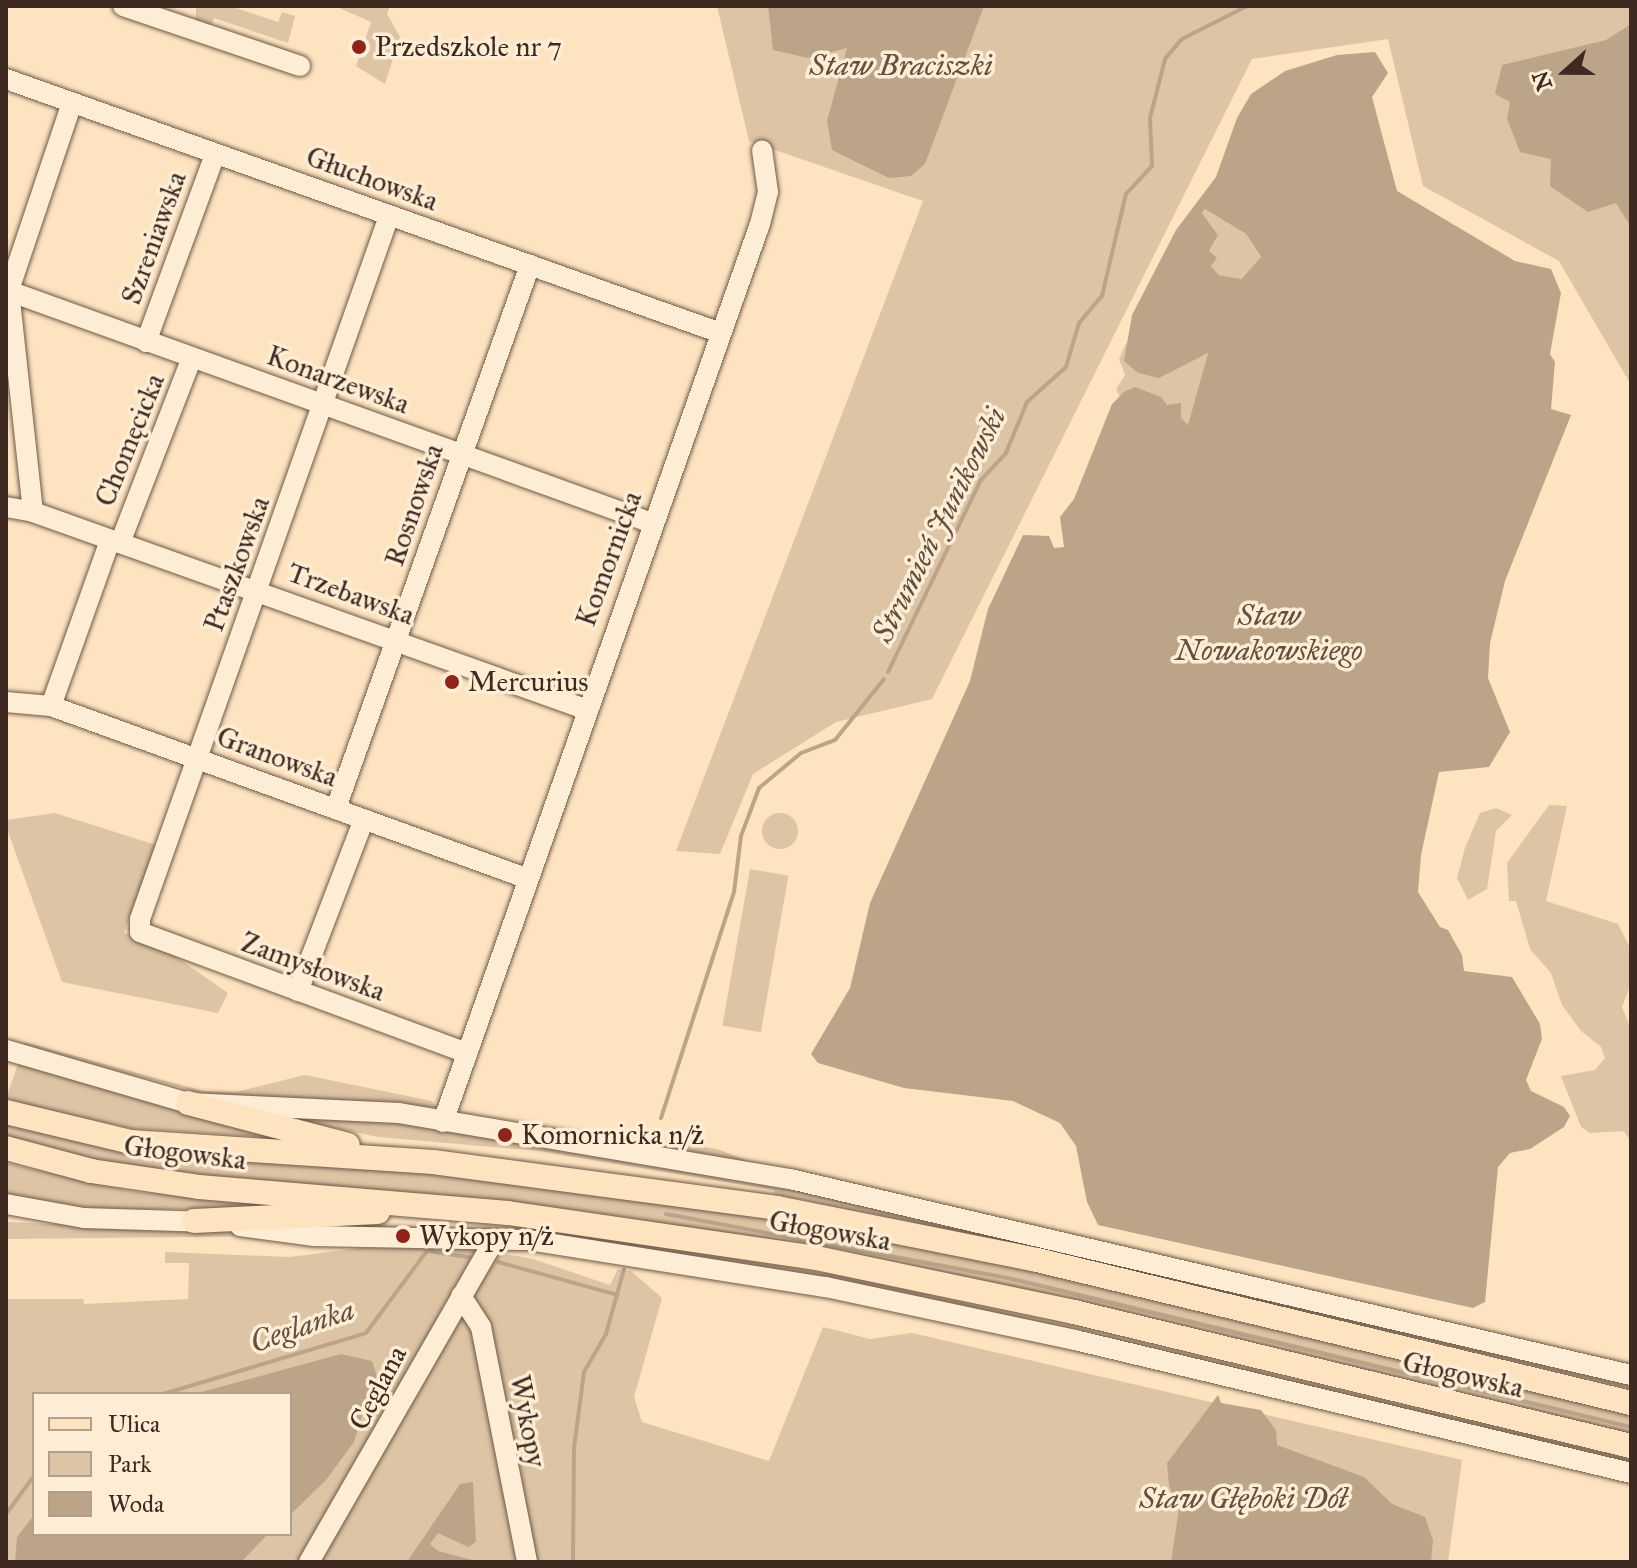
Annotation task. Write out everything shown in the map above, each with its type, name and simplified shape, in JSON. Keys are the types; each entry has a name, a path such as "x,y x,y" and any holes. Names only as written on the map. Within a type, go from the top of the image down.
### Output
{"main road":[{"path":"188,1103 433,1162"},
{"name":"Głogowska","path":"6,1112 131,1142 433,1162 685,1193 895,1230 1631,1403"},
{"name":"Głogowska","path":"6,1148 91,1171 199,1187 445,1207 647,1230 894,1273 1631,1446"},
{"path":"194,1221 445,1207"}],"street":[{"path":"123,6 300,66"},
{"name":"Głuchowska","path":"6,79 718,332"},
{"path":"33,512 7,290 72,103"},
{"name":"Komornicka","path":"443,1122 768,192 762,150"},
{"name":"Szreniawska","path":"146,342 215,154"},
{"name":"Ptaszkowska","path":"140,932 196,758 389,216"},
{"name":"Rosnowska","path":"336,808 530,265"},
{"name":"Konarzewska","path":"7,290 652,523"},
{"name":"Chomęcicka","path":"51,706 115,541 192,357"},
{"name":"Trzebawska","path":"6,507 33,512 257,590 585,709"},
{"name":"Granowska","path":"6,702 51,706 526,878"},
{"path":"298,991 364,819"},
{"name":"Zamysłowska","path":"140,932 467,1053"},
{"name":"Głogowska","path":"6,1050 188,1103 373,1111 881,1197 1631,1375"},
{"name":"Głogowska","path":"6,1204 84,1218 194,1221 314,1236 488,1239 625,1254 909,1303 1631,1473"},
{"name":"Ceglana","path":"309,1562 341,1514 488,1251 488,1239"},
{"name":"Wykopy","path":"461,1296 481,1327 527,1562"}],"green space":[{"path":"196,6 230,6 278,22 282,12 295,16 288,43 214,18 210,28 196,22"},
{"path":"335,6 390,6 387,14 400,37 385,84 356,66 371,22"},
{"path":"717,6 1631,6 1631,385 1559,261 1423,186 1388,39 1252,59 932,699 836,722 753,774 720,854 676,851 923,201 749,141"},
{"path":"1205,209 1246,234 1261,258 1240,279 1219,275 1211,266 1209,251 1218,235 1202,213"},
{"path":"1128,339 1125,361 1181,365 1208,353 1188,426 1167,405 1124,392 1120,397 1116,389 1125,375 1119,359"},
{"path":"1549,805 1567,806 1546,901 1618,924 1631,950 1631,984 1622,1007 1631,1029 1631,1142 1624,1131 1590,1133 1581,1127 1561,1076 1595,1070 1605,1058 1601,1047 1581,1031 1562,1005 1551,973 1530,949 1516,901 1509,901 1507,863"},
{"path":"1496,808 1512,815 1496,831 1487,889 1468,900 1457,878 1465,848 1480,813"},
{"path":"55,813 156,845 124,933 172,954 228,993 218,1013 62,982 6,826 6,820"},
{"path":"780,813 792,819 798,831 792,843 780,849 768,843 762,831 768,819"},
{"path":"750,869 788,876 761,1032 722,1026"},
{"path":"25,1042 203,1091 236,1092 305,1075 432,1101 437,1108 206,1094 23,1047"},
{"path":"18,1064 179,1110 310,1140 130,1128 40,1109 6,1098"},
{"path":"349,1115 810,1190 1631,1383 1631,1389 1086,1258 774,1194 774,1190 539,1151 378,1137 284,1117"},
{"path":"6,1123 130,1153 446,1174 658,1198 964,1253 1631,1412 1631,1437 818,1249 574,1210 200,1177 105,1163 6,1138"},
{"path":"625,1135 717,1149 759,1165 588,1137"},
{"path":"6,1163 129,1191 310,1209 86,1209 6,1195"},
{"path":"6,1222 223,1231 267,1236 6,1239"},
{"path":"295,1225 506,1229 648,1244 865,1280 1631,1459 1631,1465 757,1268"},
{"path":"385,1245 462,1246 533,1259 610,1285 618,1269 631,1271 662,1298 634,1397 642,1422 769,1461 823,1327 870,1339 912,1333 1462,1460 1448,1562 6,1562 6,1299 83,1299 84,1304 188,1299 189,1263 165,1263 165,1252 289,1257"}],"water":[{"name":"Staw Braciszki","path":"768,6 984,6 925,164 911,176 889,178 832,150 827,121 847,48 808,58 773,50"},
{"path":"1631,24 1631,227 1616,203 1588,212 1550,186 1551,159 1520,152 1507,119 1510,102 1495,94 1502,65 1606,40"},
{"name":"Staw Nowakowskiego","path":"1375,52 1388,73 1372,97 1397,191 1515,261 1551,269 1561,293 1550,354 1555,362 1551,409 1571,415 1505,581 1490,643 1488,678 1510,732 1489,767 1439,772 1421,855 1418,892 1440,927 1448,930 1462,955 1464,971 1512,977 1540,1024 1542,1039 1526,1080 1531,1091 1564,1107 1570,1116 1564,1127 1530,1149 1510,1153 1498,1167 1485,1302 1473,1308 1098,1225 1087,1202 1076,1146 1060,1123 1013,1101 904,1088 818,1063 811,1054 850,988 870,903 970,681 988,609 1023,535 1049,536 1054,548 1064,547 1060,517 1074,499 1112,404 1124,392 1135,387 1161,397 1167,405 1181,403 1181,418 1188,425 1208,353 1159,378 1138,373 1124,361 1132,315 1176,230 1216,177 1237,118 1251,94 1285,71 1337,55","holes":["1205,209 1246,234 1261,257 1241,279 1219,275 1211,266 1217,258 1209,251 1218,235 1202,213"]},
{"path":"341,1354 372,1361 382,1392 375,1407 362,1415 354,1442 326,1480 292,1513 292,1392 201,1392"},
{"name":"Staw Głęboki Dół","path":"1218,1395 1221,1403 1261,1410 1276,1430 1277,1445 1364,1477 1392,1504 1425,1517 1433,1540 1431,1562 1171,1562 1179,1508 1169,1486 1167,1463"},
{"path":"473,1482 476,1542 468,1547 438,1533 430,1544 438,1551 480,1562 407,1562 460,1484"},
{"path":"32,1518 32,1536 266,1536 241,1562 15,1562 17,1537"}],"waterway":[{"name":"Strumień Junikowski","path":"888,672 981,480 1006,453 1027,402 1066,367 1079,323 1102,296 1126,194 1152,166 1150,118 1165,59 1182,39 1247,6"},
{"name":"Strumień Junikowski","path":"661,1118 734,892 741,836 759,788 801,753 835,740 884,679"},
{"path":"666,1214 1008,1278 1631,1427"},
{"name":"Ceglanka","path":"170,1392 366,1333 427,1251 469,1257"},
{"name":"Ceglanka","path":"498,1262 618,1295"},
{"name":"Strumień Junikowski","path":"573,1562 574,1448 584,1372 606,1334 624,1269"},
{"name":"Ceglanka","path":"6,1514 32,1479"}],"place":[{"name":"Przedszkole nr 7","path":"359,47"},
{"name":"Mercurius","path":"452,682"},
{"name":"Komornicka n/ż","path":"505,1135"},
{"name":"Wykopy n/ż","path":"403,1236"}]}
